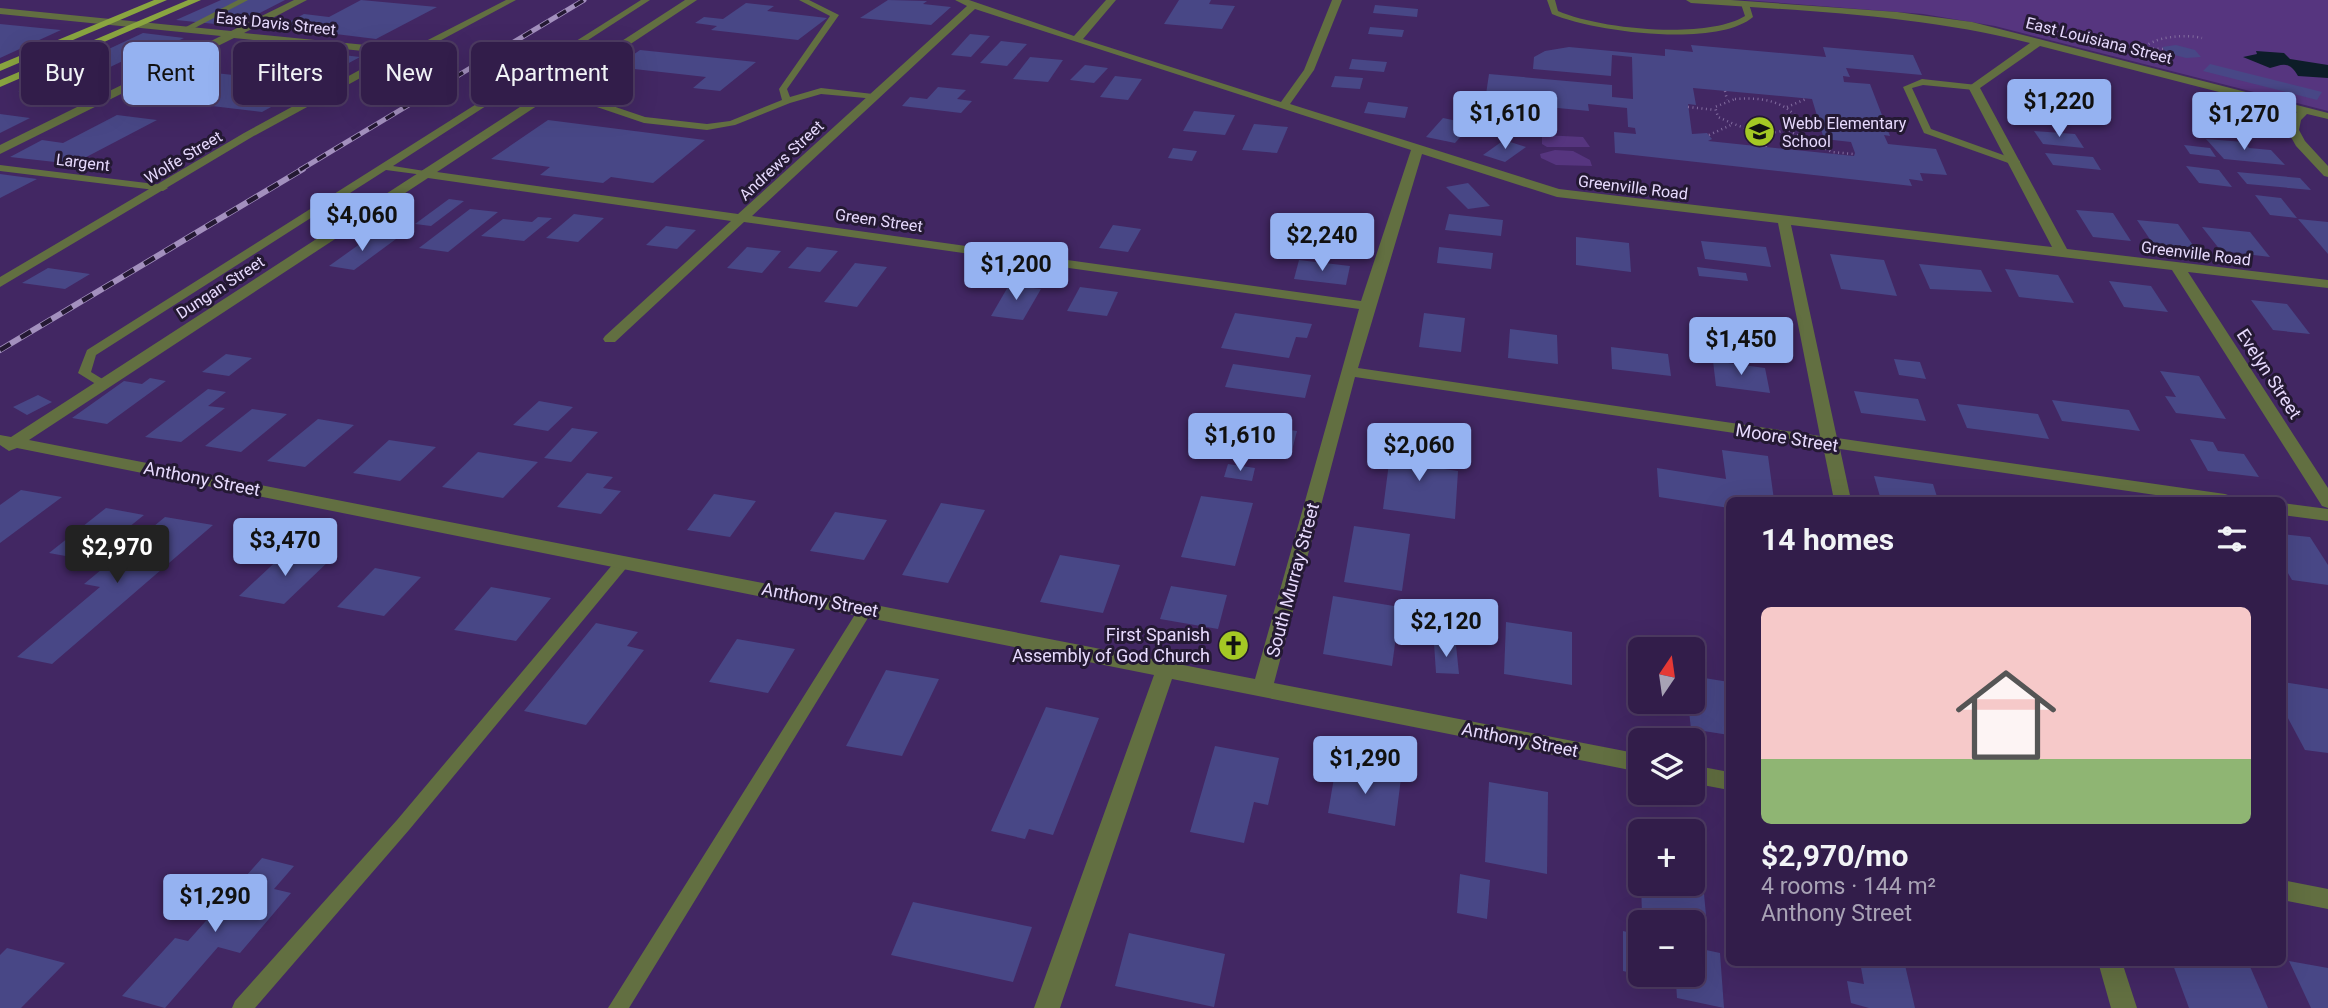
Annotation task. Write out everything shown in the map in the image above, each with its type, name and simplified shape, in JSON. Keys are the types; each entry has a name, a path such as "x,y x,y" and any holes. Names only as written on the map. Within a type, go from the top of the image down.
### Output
{"main road":[{"path":"0,68 162,0"},
{"path":"0,84 197,0"}],"street":[{"path":"0,150 302,0"},
{"name":"Dungan Street","path":"628,42 692,0"},
{"name":"Greenville Road","path":"960,0 1283,107 1557,193 2328,284"},
{"path":"1076,40 1111,0"},
{"path":"1283,107 1309,70 1337,0"},
{"name":"East Louisiana Street","path":"1691,0 1934,19 2040,41 2328,116"},
{"name":"Andrews Street","path":"610,339 973,5"},
{"name":"East Davis Street","path":"0,11 361,47"},
{"path":"2040,41 1974,87 2017,163 2062,253"},
{"name":"Wolfe Street","path":"0,283 163,188 247,135 361,73"},
{"name":"Dungan Street","path":"5,444 531,105"},
{"path":"2305,110 2296,119 2293,130 2300,143 2328,173"},
{"name":"South Murray Street","path":"1263,688 1367,306 1417,150"},
{"name":"Green Street","path":"427,174 1367,306"},
{"path":"1784,220 1841,497"},
{"name":"Evelyn Street","path":"2177,266 2328,502"},
{"name":"Moore Street","path":"1350,372 1832,445 2204,497"},
{"name":"Anthony Street","path":"5,444 623,562 1628,761"},
{"path":"2286,510 2328,515"},
{"path":"1047,1008 1166,668"},
{"path":"1705,776 1726,780"},
{"path":"2286,891 2328,899"},
{"path":"2110,966 2124,1008"}],"lane":[{"path":"186,29 244,0"},
{"path":"431,42 512,0"},
{"path":"103,383 84,373 91,353 646,0"},
{"path":"787,100 783,89 835,15 803,0"},
{"path":"1551,0 1555,12 1576,22 1697,33 1725,30 1743,23 1749,17 1745,4"},
{"path":"1974,87 1922,82 1907,87 1927,131 2017,163"},
{"path":"601,105 644,120 707,127 732,123 787,100 821,91 873,97"},
{"path":"384,167 427,174"},
{"name":"Largent","path":"0,168 163,188"},
{"path":"242,1008 403,825 623,562"},
{"path":"618,1008 866,610"}],"path":[{"path":"2164,49 2141,48 2155,40 2180,39 2186,34 2202,38"},
{"path":"1725,91 1727,100"},
{"path":"1715,110 1720,102 1753,99 1786,108 1798,116 1800,122 1789,131"},
{"path":"1786,108 1806,99"},
{"path":"1688,107 1715,110"},
{"path":"1715,110 1718,117 1732,125 1763,133 1789,131 1832,152 1853,154"},
{"path":"1709,135 1732,125"},
{"path":"1763,133 1766,147"}],"shaded area":[{"path":"1744,0 2328,0 2328,111 1995,26 1923,14"},
{"path":"1542,135 1583,137 1590,147 1547,147 1542,144"},
{"path":"1555,150 1573,151 1590,160 1592,166 1556,165 1541,158 1540,154"}],"water":[{"path":"2256,51 2284,53 2290,59 2328,65 2328,78 2298,76 2288,65 2270,68 2243,57 2257,54"}],"building":[{"path":"221,0 285,0 235,26 176,20"},
{"path":"361,0 437,7 376,39 279,27 304,14 329,17"},
{"path":"888,0 927,1 923,4 951,7 931,25 860,18"},
{"path":"1179,0 1211,0 1209,4 1235,6 1222,29 1164,24"},
{"path":"746,3 774,6 767,11 827,18 798,40 711,30 717,26 695,23 704,17 723,19"},
{"path":"1375,5 1418,9 1417,17 1373,13"},
{"path":"0,24 61,30 35,42 21,42 21,48 0,58"},
{"path":"1370,27 1404,30 1402,37 1368,34"},
{"path":"143,33 184,38 175,42 124,42"},
{"path":"970,34 990,36 971,57 951,55"},
{"path":"1001,41 1027,44 1007,66 980,63"},
{"path":"123,42 123,61 109,68 109,49"},
{"path":"1691,45 1826,57 1823,47 1913,55 1922,75 1846,68 1850,77 1843,76 1844,82 1870,84 1890,136 1884,135 1888,144 1936,149 1947,175 1920,173 1923,181 1909,179 1912,186 1615,153 1614,132 1636,134 1635,128 1628,127 1627,108 1588,104 1589,111 1485,101 1489,74 1612,85 1612,97 1633,99 1632,57 1612,55 1611,76 1533,69 1534,57 1545,51 1569,47 1665,56 1665,49 1693,52","holes":["1693,88 1812,99 1824,139 1851,142 1854,156 1708,141 1712,139 1707,133 1692,134 1688,104 1696,105"]},
{"path":"2176,45 2195,50 2201,57 2186,58 2167,53 2162,47"},
{"path":"640,50 756,62 720,91 693,88 706,77 633,69 633,55"},
{"path":"347,55 360,57 347,64"},
{"path":"1030,57 1063,60 1048,82 1013,79"},
{"path":"1352,59 1387,62 1384,72 1349,69"},
{"path":"2210,64 2322,92 2317,100 2203,71"},
{"path":"1085,65 1108,68 1094,83 1070,80"},
{"path":"219,73 233,75 233,105 275,105 262,112 203,105 219,105"},
{"path":"1115,76 1142,79 1128,100 1100,97"},
{"path":"1335,76 1363,78 1360,89 1331,87"},
{"path":"938,87 966,90 957,99 972,101 961,113 902,106 910,97 927,99"},
{"path":"1368,102 1408,107 1405,118 1364,113"},
{"path":"1194,111 1235,115 1225,135 1183,131"},
{"path":"0,114 30,118 0,133"},
{"path":"117,115 157,120 73,164 10,157 42,140 63,143"},
{"path":"1443,118 1472,124 1455,143 1426,137"},
{"path":"548,120 705,140 653,183 611,177 603,183 540,175 550,167 491,159"},
{"path":"1254,124 1288,127 1277,153 1242,150"},
{"path":"2034,131 2075,134 2084,148 2043,144"},
{"path":"2206,139 2244,142 2249,148 2271,150 2285,165 2224,159"},
{"path":"1504,140 1526,147 1505,162 1483,155"},
{"path":"2184,145 2210,148 2216,157 2190,154"},
{"path":"1173,148 1197,151 1192,161 1168,158"},
{"path":"2045,153 2093,157 2101,170 2053,165"},
{"path":"2186,166 2219,170 2232,187 2199,183"},
{"path":"2237,172 2300,178 2311,190 2247,184"},
{"path":"0,174 37,179 0,198"},
{"path":"1468,183 1490,206 1468,209 1446,187"},
{"path":"2255,195 2281,198 2297,218 2270,215"},
{"path":"449,199 464,201 431,226 415,224"},
{"path":"470,209 498,212 448,252 419,248"},
{"path":"2076,210 2113,213 2131,241 2093,237"},
{"path":"574,214 604,218 578,242 546,238"},
{"path":"1449,214 1503,220 1501,236 1445,230"},
{"path":"538,217 552,218 524,241 481,236 503,219 532,222"},
{"path":"2298,219 2328,222 2328,254"},
{"path":"2137,220 2178,224 2195,248 2153,244"},
{"path":"1298,224 1361,231 1358,246 1294,238"},
{"path":"1113,225 1141,229 1128,252 1099,248"},
{"path":"666,226 696,230 677,249 646,245"},
{"path":"2202,227 2250,232 2270,257 2221,251"},
{"path":"371,236 396,239 354,270 329,266"},
{"path":"1576,237 1629,243 1631,272 1576,265"},
{"path":"1701,241 1766,247 1771,267 1705,259"},
{"path":"747,247 781,251 762,273 727,268"},
{"path":"807,247 838,251 820,272 788,268"},
{"path":"1439,247 1493,253 1491,269 1437,263"},
{"path":"1830,254 1884,260 1897,296 1841,289"},
{"path":"1299,260 1350,266 1346,285 1294,279"},
{"path":"855,263 887,267 857,307 824,302"},
{"path":"1919,264 1981,270 1992,292 1930,289"},
{"path":"1697,267 1746,273 1748,281 1699,276"},
{"path":"48,268 90,274 65,289 22,283"},
{"path":"2005,269 2058,275 2074,303 2019,297"},
{"path":"2109,281 2151,286 2168,312 2124,307"},
{"path":"1009,285 1041,289 1023,320 991,316"},
{"path":"1080,287 1118,292 1107,316 1067,311"},
{"path":"2251,300 2287,304 2310,334 2273,330"},
{"path":"1235,313 1312,324 1307,338 1296,337 1289,358 1221,348"},
{"path":"1424,313 1465,318 1461,352 1419,347"},
{"path":"1510,329 1557,335 1558,364 1508,358"},
{"path":"1611,347 1668,354 1671,376 1612,369"},
{"path":"226,354 252,358 229,376 202,372"},
{"path":"1894,359 1920,362 1926,379 1899,375"},
{"path":"1713,361 1765,368 1770,393 1716,386"},
{"path":"1233,364 1311,375 1305,398 1225,387"},
{"path":"2160,371 2199,376 2226,419 2176,413 2165,396 2176,397"},
{"path":"150,378 166,381 107,424 72,418 124,381 142,384"},
{"path":"208,389 226,392 208,406 225,408 181,442 145,437"},
{"path":"1854,391 1918,399 1926,421 1861,413"},
{"path":"38,395 52,402 27,415 13,407"},
{"path":"2052,400 2129,410 2140,431 2062,421"},
{"path":"539,401 573,407 548,431 513,425"},
{"path":"1957,404 2038,414 2049,439 1967,428"},
{"path":"252,409 287,414 241,452 205,446"},
{"path":"1196,417 1297,431 1291,454 1188,439"},
{"path":"318,419 354,425 305,467 267,461"},
{"path":"572,428 598,432 571,462 544,458"},
{"path":"2190,439 2213,442 2218,451 2244,454 2259,477 2208,471"},
{"path":"389,440 436,447 400,481 353,473"},
{"path":"1392,440 1432,445 1430,467 1458,471 1455,519 1383,509"},
{"path":"1722,450 1768,456 1774,497 1726,497 1726,508 1659,497 1657,468 1726,479"},
{"path":"478,452 538,462 503,498 442,487"},
{"path":"1228,464 1255,468 1252,481 1224,477"},
{"path":"587,473 613,477 603,488 621,491 601,514 557,507"},
{"path":"1874,476 1933,484 1937,497 1880,497"},
{"path":"21,490 62,497 0,543 0,505"},
{"path":"714,494 756,501 730,537 687,530"},
{"path":"1201,496 1253,503 1235,566 1181,557"},
{"path":"941,503 985,510 948,583 902,575"},
{"path":"106,508 144,515 88,560 49,553"},
{"path":"835,512 887,520 864,560 810,551"},
{"path":"165,517 213,525 52,664 17,657 100,587 84,584"},
{"path":"1354,526 1410,534 1402,591 1344,582"},
{"path":"2286,534 2310,537 2328,565 2328,585 2292,580 2286,570"},
{"path":"286,552 330,560 284,604 239,596"},
{"path":"1060,555 1120,565 1103,613 1040,602"},
{"path":"375,568 421,577 384,616 337,607"},
{"path":"1171,586 1227,595 1218,629 1160,619"},
{"path":"491,587 551,598 516,641 454,630"},
{"path":"1333,596 1400,607 1392,666 1323,654"},
{"path":"1506,622 1572,632 1572,685 1504,674"},
{"path":"596,623 638,632 627,646 644,650 586,725 524,711"},
{"path":"737,639 795,649 768,693 709,682"},
{"path":"1434,643 1456,645 1459,674 1436,673"},
{"path":"886,670 939,679 902,756 846,746"},
{"path":"1705,678 1726,682 1726,735 1705,731 1705,728 1691,728 1689,714 1705,714"},
{"path":"2286,683 2328,689 2328,753 2305,750 2286,714"},
{"path":"1046,707 1099,718 1053,835 1029,829 1025,839 991,831"},
{"path":"1215,746 1279,758 1268,805 1254,802 1244,843 1190,832"},
{"path":"1336,766 1401,778 1395,826 1328,813"},
{"path":"1489,782 1548,792 1547,874 1485,862"},
{"path":"262,858 294,866 274,889 291,893 240,953 218,947 165,1008 122,996 175,938 188,941"},
{"path":"1460,874 1490,880 1487,919 1457,913"},
{"path":"1641,896 1704,896 1707,926 1705,910 1642,910"},
{"path":"913,902 1032,927 1013,982 891,955"},
{"path":"1623,931 1628,932 1628,972 1623,971"},
{"path":"1129,933 1225,954 1214,1007 1115,986"},
{"path":"7,948 65,963 21,1008 0,1008 0,955"},
{"path":"1705,950 1720,953 1724,1008 1677,998 1676,987 1705,987"},
{"path":"2289,961 2328,968 2328,1008 2311,1008"},
{"path":"1861,966 1905,966 1915,1008 1869,1008 1851,1003 1847,981 1864,984"},
{"path":"2173,966 2250,966 2268,1008 2189,1008"}],"railway":[{"path":"300,170 584,0"},
{"path":"0,350 303,169"}],"place":[{"name":"Webb Elementary School","path":"1759,132"},
{"name":"First Spanish Assembly of God Church","path":"1233,645"}]}
